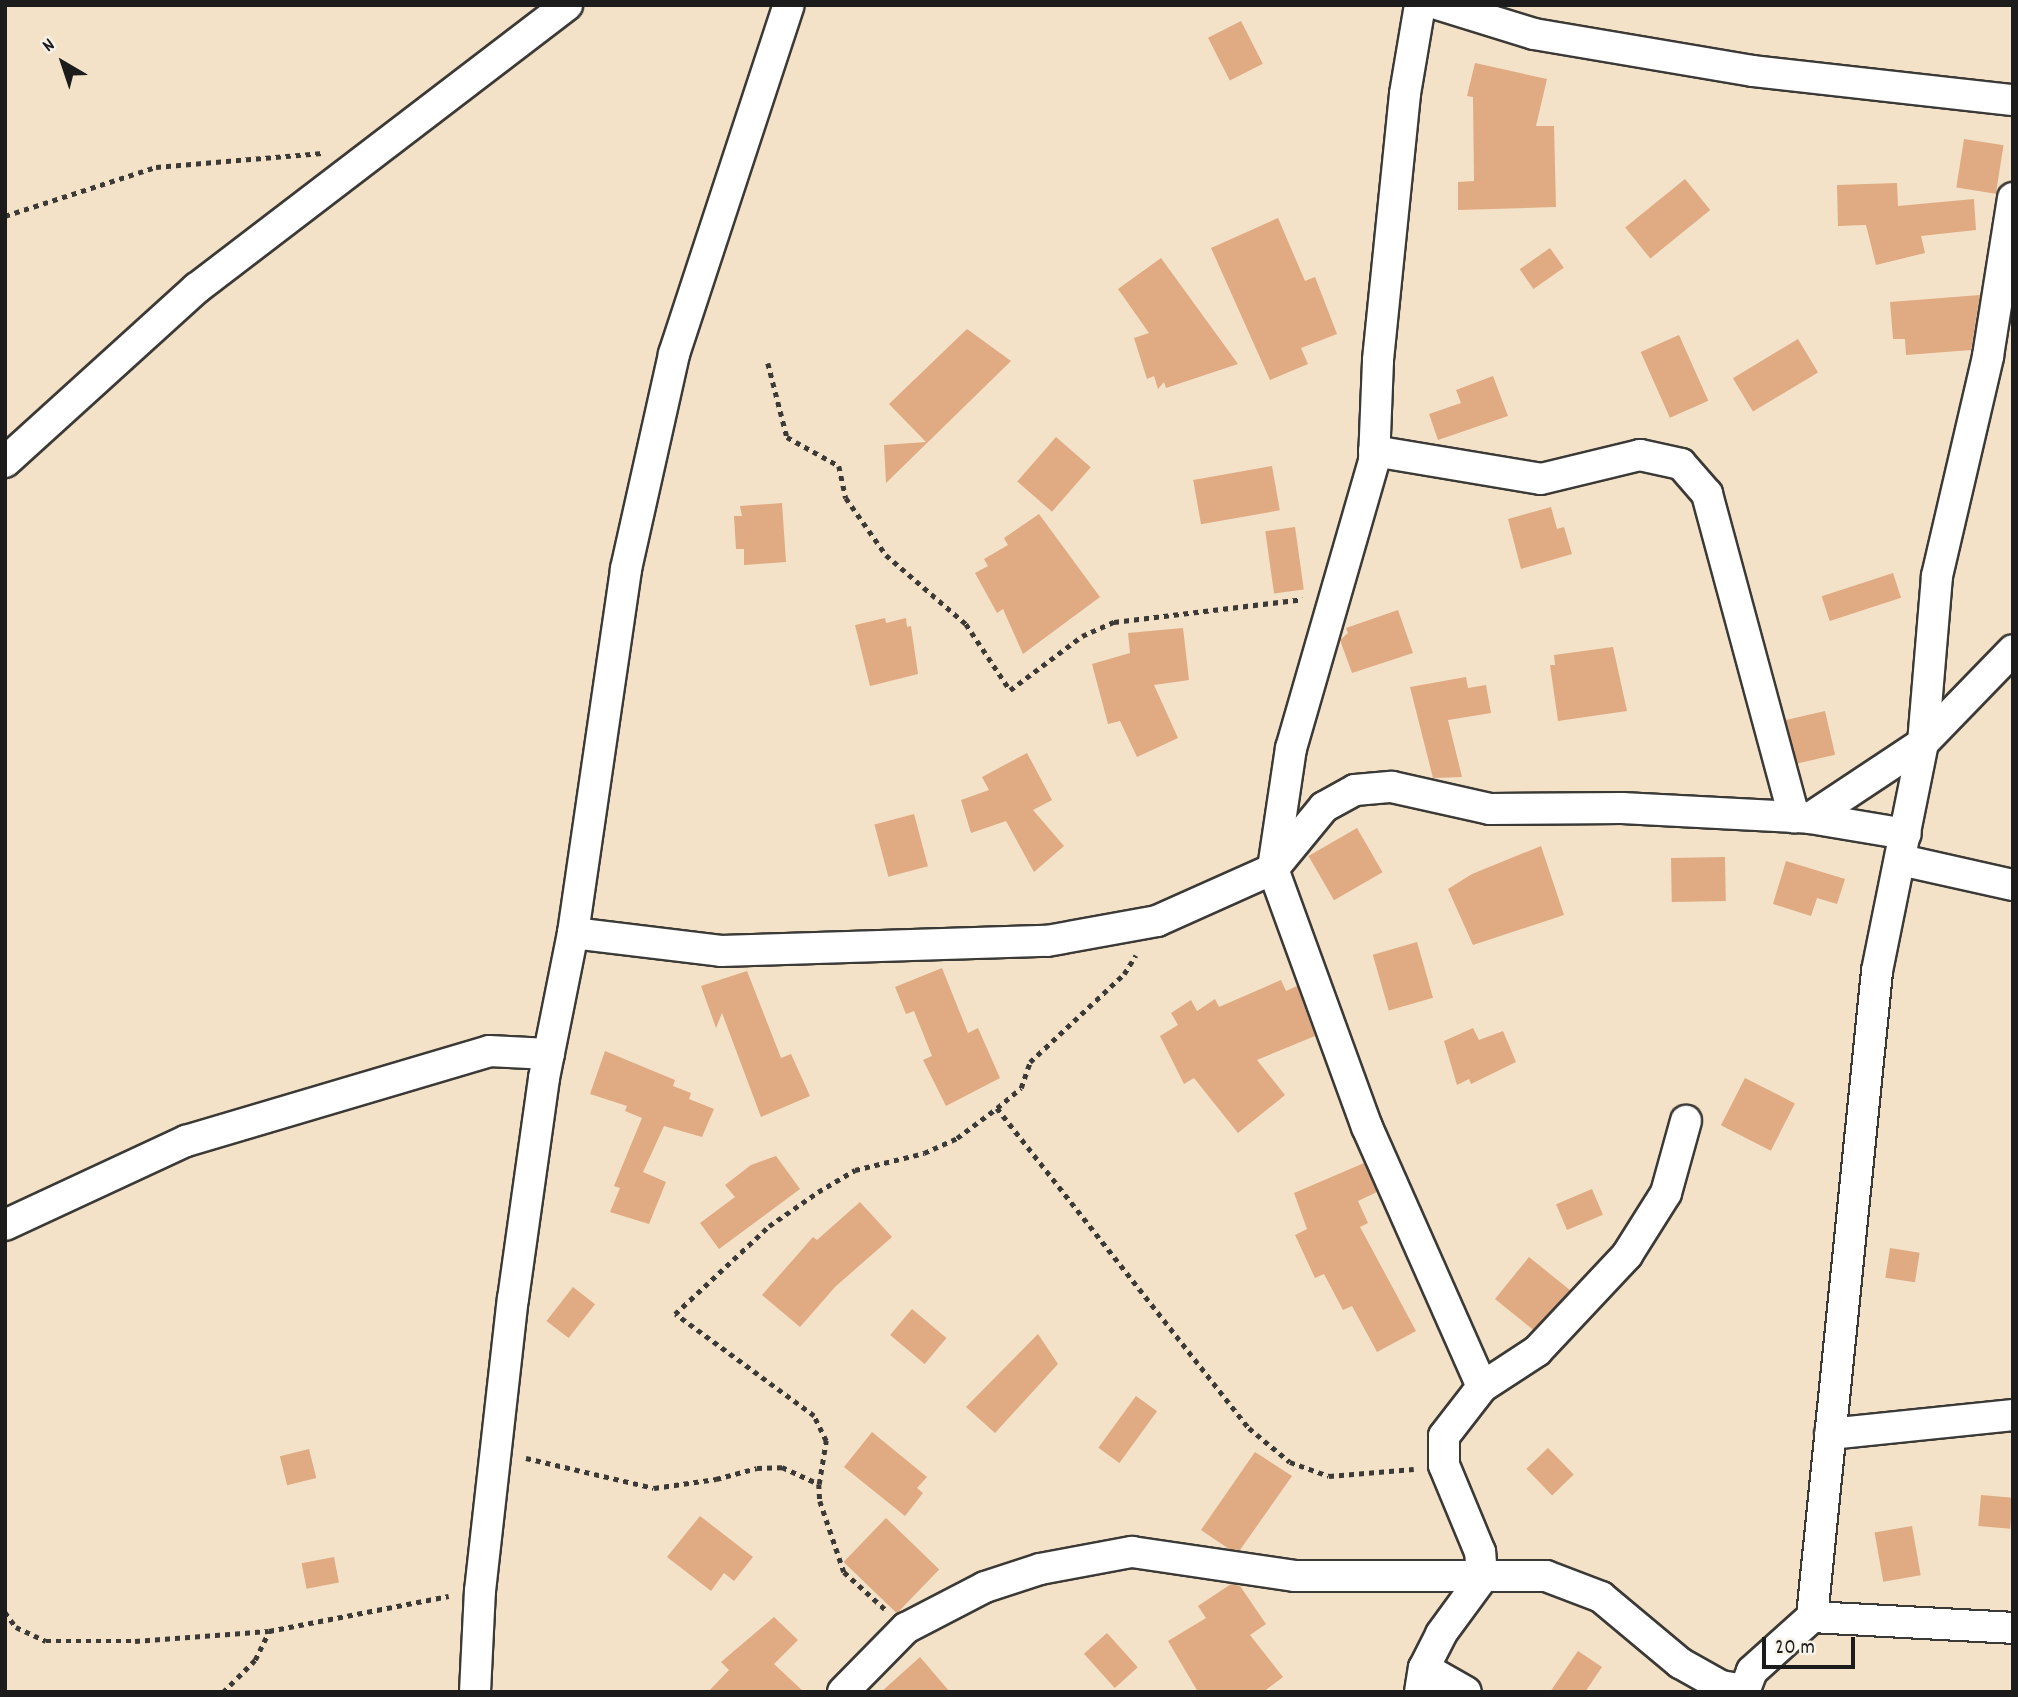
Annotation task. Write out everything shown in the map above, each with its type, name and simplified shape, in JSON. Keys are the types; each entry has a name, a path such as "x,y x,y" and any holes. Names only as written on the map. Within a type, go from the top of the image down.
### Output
{"street":[{"path":"5,462 197,288 567,5"},
{"path":"475,1692 480,1591 496,1450 549,1054 573,933 626,569 674,354 789,5"},
{"path":"1420,5 1405,94 1378,361 1374,452 1291,748 1273,869 1367,1128 1482,1387"},
{"path":"1440,5 1534,34 1753,71 2013,100"},
{"path":"843,1692 906,1628 1006,1577 1132,1552 1294,1576 1546,1576 1572,1582 1601,1597 1680,1663 1730,1690 1812,1617 1877,971 1923,743 1937,576 1988,356 2013,198"},
{"path":"1374,452 1541,479 1640,455 1681,464 1707,494 1802,818"},
{"path":"1802,818 1923,743 2013,650"},
{"path":"573,933 721,951 1047,941 1157,921 1273,869 1324,807 1355,790 1392,787 1490,808 1634,809 1802,818 1903,847 2013,885"},
{"path":"5,1224 186,1141 489,1051 549,1054"},
{"path":"1466,1692 1422,1680 1441,1634 1482,1578 1480,1552 1444,1465 1444,1436 1482,1387 1537,1350 1627,1255 1666,1193 1686,1121"},
{"path":"1829,1434 2013,1415"},
{"path":"1812,1617 2013,1628"}],"path":[{"path":"5,216 156,167 294,153 372,153"},
{"path":"768,363 787,437 839,466 846,498 886,555 966,624 1010,690 1082,636 1114,622 1333,596"},
{"path":"906,1628 844,1572 820,1501 819,1484 827,1459 826,1441 814,1416 675,1314 769,1226 818,1192 855,1170 925,1153 946,1143 997,1108 1021,1088 1030,1062 1124,974 1157,921"},
{"path":"997,1108 1249,1428 1290,1462 1329,1476 1444,1465"},
{"path":"496,1450 654,1488 716,1479 757,1468 782,1467 819,1484"},
{"path":"5,1612 16,1626 58,1642 135,1641 269,1630 480,1591"},
{"path":"223,1692 255,1660 269,1630"}],"building":[{"path":"1241,21 1263,64 1230,81 1208,38"},
{"path":"1475,63 1547,79 1536,126 1554,126 1556,207 1458,210 1458,182 1474,181 1473,97 1467,96"},
{"path":"1964,139 2004,145 1996,194 1956,187"},
{"path":"1685,179 1710,210 1650,259 1625,227"},
{"path":"1897,183 1898,206 1974,199 1976,230 1921,236 1925,253 1876,265 1866,225 1838,226 1837,185"},
{"path":"1278,218 1305,281 1315,277 1337,334 1301,348 1308,364 1270,380 1211,248"},
{"path":"1550,248 1564,268 1533,289 1520,269"},
{"path":"1161,258 1238,364 1166,388 1164,382 1158,389 1154,376 1147,379 1134,338 1149,333 1118,289"},
{"path":"1980,295 1971,350 1906,355 1905,339 1893,339 1890,302"},
{"path":"967,329 1011,361 886,483 884,445 926,442 889,404"},
{"path":"1679,335 1708,401 1670,418 1641,352"},
{"path":"1798,339 1818,372 1753,412 1733,378"},
{"path":"1493,376 1508,416 1438,440 1429,414 1461,403 1456,390"},
{"path":"1056,437 1091,467 1052,512 1017,482"},
{"path":"1272,466 1280,510 1201,524 1193,480"},
{"path":"782,503 786,562 744,565 744,549 736,549 734,516 742,516 740,506"},
{"path":"1551,507 1557,529 1564,527 1572,554 1521,569 1508,519"},
{"path":"1039,514 1100,597 1023,654 1003,609 997,613 975,573 988,566 984,559 1008,545 1004,538"},
{"path":"1295,527 1304,589 1274,594 1265,531"},
{"path":"1893,573 1901,598 1830,621 1822,596"},
{"path":"1398,610 1413,653 1352,673 1340,640 1348,633 1346,628"},
{"path":"885,618 886,623 906,618 907,627 911,626 918,674 870,686 855,625"},
{"path":"1183,628 1189,680 1154,685 1178,738 1137,757 1120,721 1108,724 1092,664 1130,653 1128,633"},
{"path":"1613,647 1627,711 1558,721 1550,665 1555,665 1554,655"},
{"path":"1466,677 1468,688 1486,685 1491,713 1448,720 1462,777 1433,778 1410,687"},
{"path":"1825,711 1835,755 1796,764 1786,720"},
{"path":"1027,753 1052,800 1033,810 1064,846 1034,872 1006,821 971,833 961,800 989,790 982,777"},
{"path":"914,814 928,866 888,877 874,825"},
{"path":"1357,828 1382,872 1334,900 1309,856"},
{"path":"1541,846 1564,915 1473,945 1448,889 1472,874"},
{"path":"1725,857 1726,901 1672,902 1671,858"},
{"path":"1786,861 1845,879 1837,904 1817,898 1811,916 1773,904"},
{"path":"1417,942 1433,998 1389,1010 1373,955"},
{"path":"942,968 968,1033 978,1028 1000,1078 946,1106 923,1060 932,1056 914,1011 906,1014 895,987"},
{"path":"747,971 781,1058 791,1054 810,1096 761,1117 722,1013 716,1028 701,986"},
{"path":"1281,980 1286,991 1297,986 1315,1036 1257,1060 1285,1095 1238,1133 1194,1078 1184,1084 1160,1036 1178,1025 1171,1013 1191,1000 1197,1011 1215,999 1219,1007"},
{"path":"1473,1028 1479,1040 1503,1031 1516,1062 1471,1084 1469,1079 1457,1085 1444,1041"},
{"path":"605,1051 675,1080 673,1086 691,1093 689,1099 714,1109 702,1137 664,1126 643,1172 666,1182 649,1224 610,1212 620,1188 614,1186 642,1118 625,1111 627,1106 590,1094"},
{"path":"1745,1078 1795,1103 1771,1151 1721,1125"},
{"path":"776,1156 800,1189 719,1249 700,1223 735,1197 725,1185 751,1165"},
{"path":"1364,1163 1377,1192 1358,1201 1368,1223 1360,1227 1416,1331 1377,1352 1352,1306 1343,1310 1324,1274 1315,1278 1295,1235 1307,1229 1294,1193"},
{"path":"1592,1189 1603,1215 1567,1230 1556,1204"},
{"path":"860,1202 892,1237 835,1287 800,1327 762,1295 813,1237 817,1240"},
{"path":"1890,1248 1920,1253 1915,1282 1885,1278"},
{"path":"1529,1257 1570,1290 1536,1332 1495,1299"},
{"path":"573,1287 595,1304 569,1338 547,1321"},
{"path":"912,1309 946,1338 925,1364 890,1335"},
{"path":"1038,1334 1058,1364 995,1433 966,1407"},
{"path":"1136,1396 1157,1411 1119,1463 1098,1448"},
{"path":"872,1432 927,1477 917,1488 923,1493 905,1516 844,1467"},
{"path":"1548,1448 1574,1475 1552,1495 1526,1469"},
{"path":"309,1449 316,1478 287,1485 280,1456"},
{"path":"1255,1452 1292,1476 1240,1550 1229,1549 1201,1530"},
{"path":"1981,1495 2013,1498 2010,1529 1978,1526"},
{"path":"700,1516 753,1557 734,1581 724,1573 711,1591 667,1557"},
{"path":"886,1518 939,1569 897,1613 844,1562"},
{"path":"1912,1526 1921,1575 1883,1582 1875,1533"},
{"path":"334,1557 339,1583 307,1589 302,1563"},
{"path":"1231,1584 1240,1586 1266,1624 1250,1635 1283,1677 1263,1692 1198,1692 1168,1641 1206,1618 1198,1606"},
{"path":"774,1617 798,1640 774,1664 804,1692 708,1692 729,1670 721,1662"},
{"path":"1107,1633 1138,1667 1115,1688 1084,1654"},
{"path":"1578,1651 1602,1667 1585,1692 1550,1692"},
{"path":"920,1657 950,1692 881,1692"}]}
